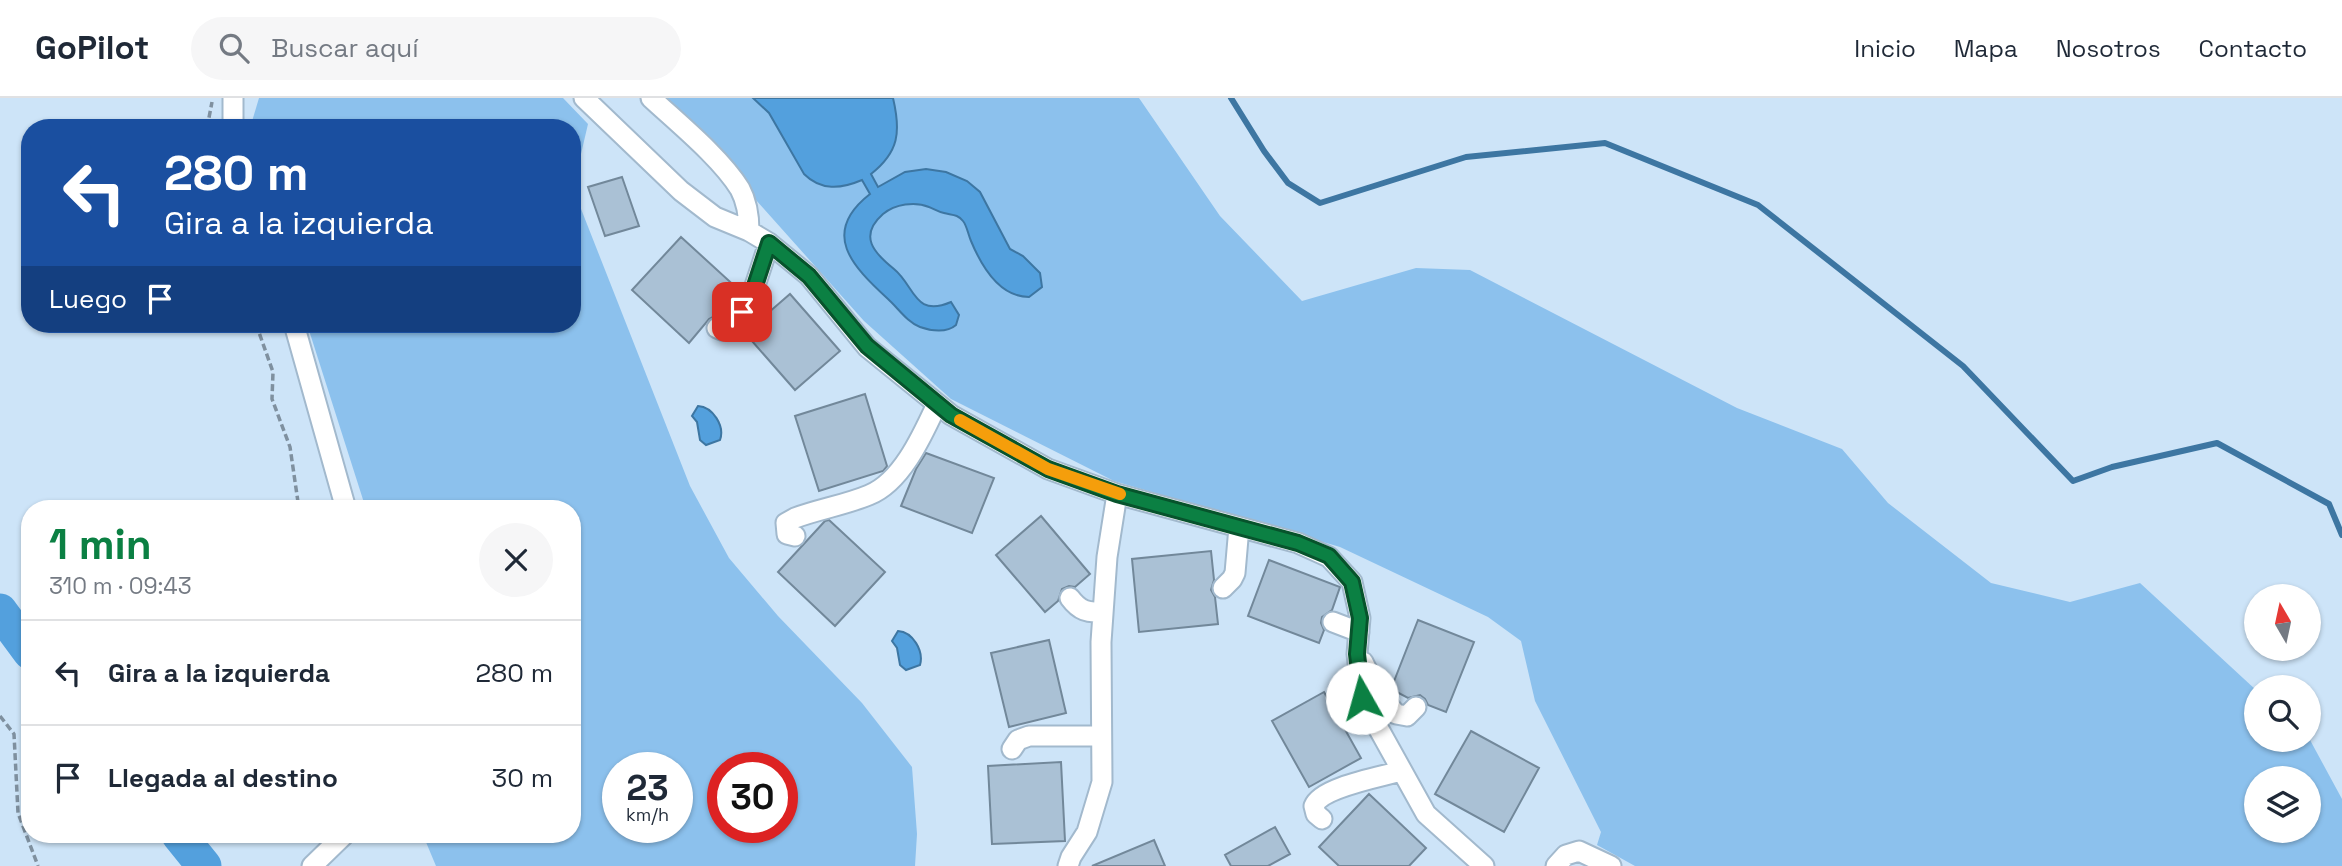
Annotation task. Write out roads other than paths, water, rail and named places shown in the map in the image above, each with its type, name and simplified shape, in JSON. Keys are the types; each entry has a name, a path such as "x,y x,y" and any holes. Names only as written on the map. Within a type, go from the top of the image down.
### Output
{"street":[{"path":"233,98 233,119"},
{"path":"585,98 681,191 715,217 749,231 769,243 809,276 867,346 951,415 1048,469 1117,494 1298,543 1329,556 1352,582 1360,618 1357,654 1362,698 1426,814 1484,866"},
{"path":"652,98 696,139 740,189 749,212 749,231"},
{"path":"717,328 722,330 732,327 747,313 769,243"},
{"path":"297,333 343,500"},
{"path":"795,536 788,534 786,523 846,497 872,494 898,482 937,404"},
{"path":"1068,866 1087,832 1101,782 1103,611 1107,557 1117,494"},
{"path":"1223,588 1233,579 1235,573 1239,527"},
{"path":"1070,598 1084,611 1103,611"},
{"path":"1333,622 1359,632"},
{"path":"1357,654 1369,671 1377,691 1396,714 1407,716 1416,707"},
{"path":"1012,749 1018,740 1029,732 1100,736"},
{"path":"1322,820 1315,814 1315,801 1331,787 1401,771"},
{"path":"1464,849 1472,830"},
{"path":"312,866 336,843"},
{"path":"1556,866 1566,855 1579,851 1611,866"}],"waterway":[{"path":"1231,98 1264,151 1288,183 1320,203 1466,157 1605,143 1758,205 1963,366 2073,481 2112,467 2217,443 2329,504 2342,535"},
{"path":"0,611 21,640"},
{"path":"185,843 204,866"}]}
